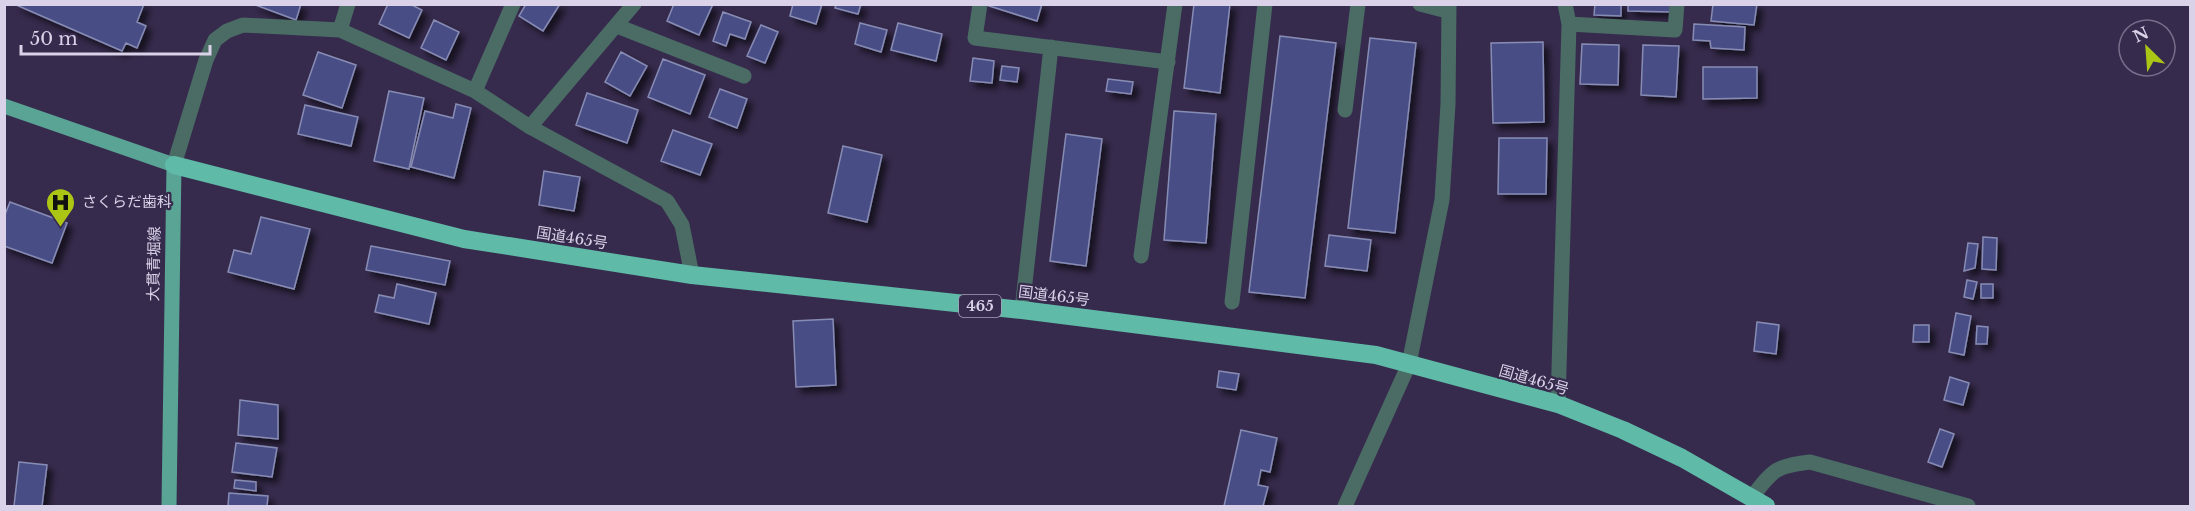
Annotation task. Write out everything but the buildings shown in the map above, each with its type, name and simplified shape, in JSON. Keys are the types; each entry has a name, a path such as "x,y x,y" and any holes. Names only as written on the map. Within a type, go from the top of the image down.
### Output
{"highway":[{"name":"国道465号","path":"174,165 464,239 692,274 1022,310 1376,355 1558,404 1633,435 1759,502"}],"main road":[{"path":"4,106 174,165"},
{"name":"大貫青堀線","path":"169,507 174,165"}],"street":[{"path":"340,30 348,4"},
{"path":"475,91 513,4"},
{"path":"530,127 634,4"},
{"path":"980,4 975,38 1168,62"},
{"path":"1141,256 1175,4"},
{"path":"1232,303 1265,4"},
{"path":"1345,110 1358,4"},
{"path":"1345,507 1409,364 1442,200 1448,104 1448,8 1420,4"},
{"path":"1558,404 1569,24 1566,4"},
{"path":"1569,24 1675,30 1677,4"},
{"path":"174,165 206,60 215,40 226,31 243,25 340,30 475,91 530,127 668,201 682,225 692,274"},
{"path":"617,26 744,76"},
{"path":"1022,310 1051,47"},
{"path":"1759,502 1773,470 1790,464 1810,462 1968,507"}],"place":[{"name":"さくらだ歯科","path":"61,228"}]}
